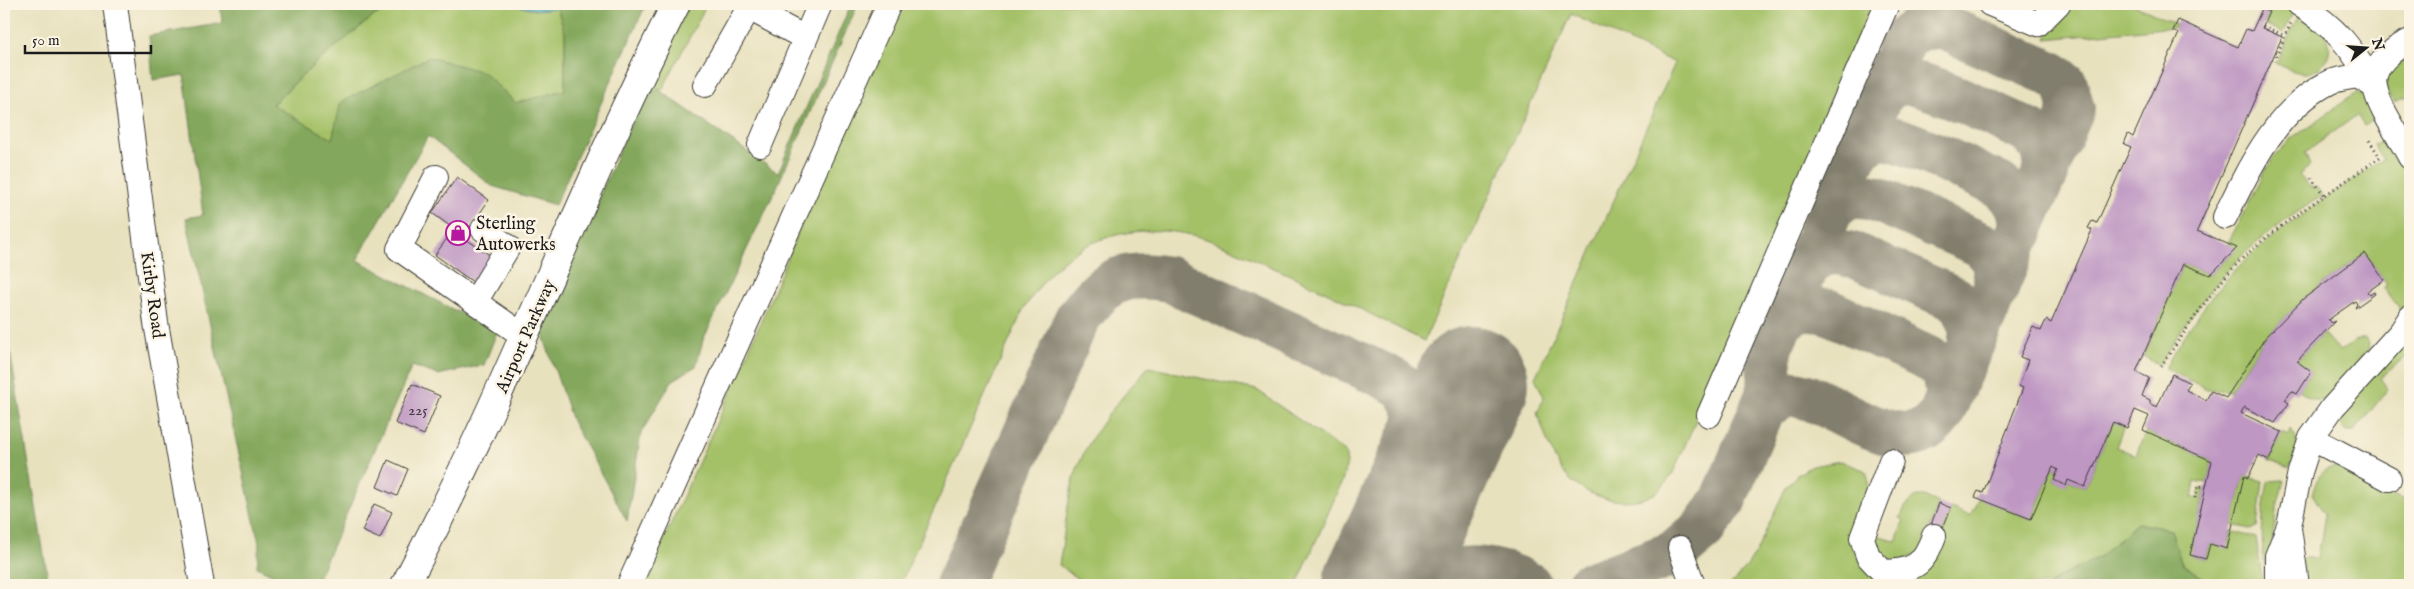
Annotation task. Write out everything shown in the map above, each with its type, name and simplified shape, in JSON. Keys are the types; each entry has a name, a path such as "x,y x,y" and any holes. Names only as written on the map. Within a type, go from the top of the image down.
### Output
{"main road":[{"name":"Airport Parkway","path":"405,585 482,431 624,111 676,4"}],"street":[{"name":"Kirby Road","path":"115,4 156,323 202,585"},
{"path":"760,145 820,4"},
{"path":"629,585 889,4"},
{"path":"1709,415 1887,4"},
{"path":"1990,4 2038,24 2058,4"},
{"path":"2299,4 2322,18 2351,47 2374,86 2410,158"},
{"path":"705,85 750,6 805,38"},
{"path":"2374,86 2378,67 2390,53 2410,41"},
{"path":"2225,218 2247,172 2269,134 2300,103 2331,82 2357,76 2374,86"},
{"path":"436,178 399,249 525,337"},
{"path":"475,302 508,247 483,229"},
{"path":"2277,585 2277,556 2289,526 2300,472 2312,438 2333,407 2401,332 2410,318"},
{"path":"2312,438 2389,479"},
{"path":"1891,461 1862,538 1868,556 1883,572 1904,571 1918,564 1927,553 1934,536"},
{"path":"2289,526 2297,585"},
{"path":"1680,548 1693,585"}],"path":[{"path":"2274,61 2299,4"},
{"path":"2263,26 2285,36"},
{"path":"2161,366 2212,294 2247,254 2380,158 2367,137"},
{"path":"2311,178 2325,196"},
{"path":"2195,498 2198,486 2206,487"}],"green space":[{"path":"220,4 407,4 375,15 318,61 272,104 332,139 341,102 429,57 483,72 516,103 565,90 565,33 557,7 559,4 646,4 555,205 492,186 428,136 357,260 497,332 484,365 438,375 412,366 315,585 294,585 257,567 259,543 186,218 203,215 184,75 153,80 149,36 222,23"},
{"path":"407,4 511,4 535,10 557,7 565,33 565,90 516,103 483,72 332,139 272,105 318,61 375,15"},
{"path":"688,4 707,4 662,90 649,83"},
{"path":"851,4 858,4 776,189 703,340 696,366 672,381 641,433 627,521 572,421 541,329 649,83 778,173"},
{"path":"900,4 1879,4 1672,475 1654,494 1642,499 1629,501 1615,500 1588,492 1576,485 1566,476 1555,460 1537,413 1544,397 1535,378 1675,63 1571,14 1424,341 1307,283 1212,241 1175,232 1156,231 1137,232 1100,240 1083,248 1060,263 1043,282 1023,310 900,585 643,585 745,360 813,196"},
{"path":"2073,4 2132,4 2176,24 2175,27 2046,39 2050,28"},
{"path":"2272,4 2283,4 2294,9 2284,33 2264,24"},
{"path":"2300,12 2317,26 2329,42 2329,54 2326,60 2318,69 2306,73 2294,71 2276,63"},
{"path":"2410,53 2410,97 2394,102 2386,90 2389,66"},
{"path":"2356,93 2364,95 2372,104 2376,117 2364,126 2357,115 2305,153 2310,166 2299,175 2310,187 2317,188 2323,195 2286,220 2239,258 2201,303 2159,365 2143,356 2183,264 2210,275 2236,249 2227,245 2271,160 2290,140"},
{"path":"2385,139 2396,148 2410,177 2410,308 2405,317 2384,287 2387,285 2365,253 2303,299 2265,338 2230,391 2207,389 2165,368 2189,329 2236,269 2270,239 2383,159 2374,144"},
{"path":"4,315 49,585 4,585"},
{"path":"2323,333 2340,352 2354,341 2365,338 2369,346 2368,350 2325,400 2314,400 2299,390 2311,372 2297,361"},
{"path":"2410,337 2410,354 2380,378 2388,389 2355,431 2346,431 2340,425 2348,405 2357,392"},
{"path":"1148,367 1257,390 1345,452 1347,463 1343,479 1297,585 1086,585 1059,565 1072,486 1084,453 1103,422"},
{"path":"2113,422 2124,426 2116,447 2136,455 2146,431 2212,461 2207,483 2195,481 2192,498 2198,497 2200,488 2205,489 2191,555 2206,559 2210,544 2229,548 2231,531 2256,538 2263,585 2214,585 2182,564 2171,530 2137,523 2101,556 2058,578 2049,585 1730,585 1746,568 1756,552 1786,487 1798,474 1812,466 1841,461 1866,471 1868,484 1866,496 1854,530 1853,542 1856,554 1878,578 1904,582 1915,575 1929,559 1935,549 1951,508 1970,516 1979,498 2031,519 2053,467 2058,470 2054,480 2066,485 2068,480 2085,487"},
{"path":"2290,429 2296,439 2297,448 2289,468 2269,460 2282,432 2288,435"},
{"path":"2344,466 2364,477 2368,484 2406,501 2410,495 2410,585 2304,585 2302,558 2318,558 2325,514 2312,494 2322,472 2330,468"},
{"path":"2244,476 2263,481 2257,527 2250,529 2232,525"},
{"path":"2284,480 2276,511 2267,585 2262,533 2265,494 2268,481"},
{"path":"1917,496 1924,496 1939,503 1920,553 1893,564 1876,554 1874,534 1896,541 1904,520 1900,518 1905,507"},
{"path":"2137,523 2171,530 2182,564 2214,585 2049,585 2058,578 2101,556"}],"water":[{"path":"511,4 559,4 557,7 539,9"}],"building":[{"path":"2262,9 2269,12 2262,28 2282,37 2197,231 2237,248 2210,275 2183,264 2136,372 2149,378 2142,396 2150,400 2150,404 2157,407 2172,374 2190,383 2186,390 2206,400 2211,391 2226,398 2265,338 2303,299 2365,253 2384,280 2367,292 2370,295 2374,292 2375,294 2355,308 2357,304 2355,301 2328,320 2331,323 2335,321 2297,361 2311,372 2297,394 2292,391 2285,400 2289,403 2275,423 2244,407 2241,413 2282,432 2269,460 2259,455 2248,478 2244,476 2227,549 2210,544 2206,559 2190,555 2212,461 2143,430 2149,416 2135,410 2127,428 2113,422 2085,487 2068,480 2066,486 2054,480 2058,470 2053,467 2031,519 1975,497 1978,491 1983,493 2023,388 2019,386 2028,360 2020,357 2033,327 2041,331 2046,320 2051,323 2092,230 2088,228 2092,221 2097,223 2131,147 2124,144 2128,134 2133,137 2179,33 2173,31 2178,20 2238,47 2246,29 2252,31"},
{"name":"Sterling Autowerks","path":"457,177 489,200 463,237 491,256 473,282 435,255 454,229 432,213"},
{"path":"412,384 440,396 424,435 395,423"},
{"path":"388,460 408,469 397,496 377,487"},
{"path":"1939,503 1951,508 1939,538 1928,533"},
{"path":"374,504 392,512 380,539 362,531"}],"taxiway":[{"path":"1808,263 1904,40 1908,36 1922,28 1943,27 2052,74 2065,84 2072,109 1970,348"},
{"path":"1878,98 1894,85 1912,83 1927,87 1984,110 2030,132 2035,137 2043,151 2046,174"},
{"path":"1854,155 1872,140 1880,138 1904,143 1957,165 1999,185 2010,195 2020,211 2021,232"},
{"path":"1831,210 1842,201 1851,197 1874,198 1982,245 1995,265 1996,290"},
{"path":"1589,585 1675,553 1702,530 1723,501 1771,388 1768,355 1771,344 1808,263 1825,253 1838,252 1856,256 1955,299 1963,308 1972,329 1970,348 1941,414 1928,428 1913,434 1896,434 1879,430 1810,398 1794,394 1780,396 1762,410"},
{"path":"958,585 1077,319 1106,287 1126,278 1138,276 1169,279 1380,374 1398,384 1407,392 1417,412 1429,480"},
{"path":"1779,324 1802,310 1814,309 1829,312 1937,363 1945,376 1948,399"},
{"path":"1408,585 1421,579 1448,572 1472,569 1506,575 1529,585"}],"runway":[{"path":"1380,585 1472,383"}],"place":[{"name":"Sterling Autowerks","path":"458,233"}]}
